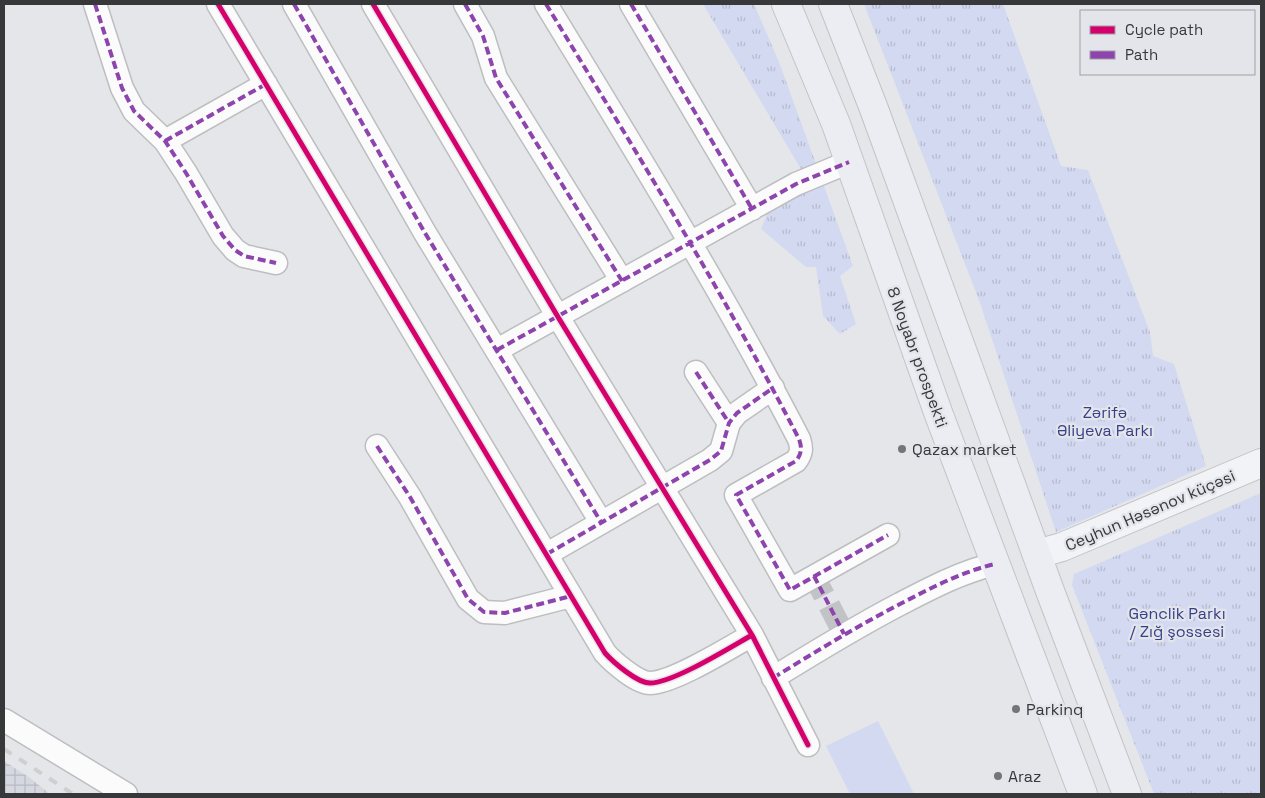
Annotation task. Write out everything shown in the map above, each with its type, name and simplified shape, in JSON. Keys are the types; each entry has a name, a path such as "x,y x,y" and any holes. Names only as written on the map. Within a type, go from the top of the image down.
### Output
{"highway":[{"name":"8 Noyabr prospekti","path":"786,4 836,124 939,415 1084,794"},
{"path":"833,4 874,109 1037,554 1128,794"},
{"path":"995,564 1037,554"}],"main road":[{"name":"Ceyhun Həsənov küçəsi","path":"1037,554 1062,547 1261,463"}],"street":[{"path":"95,4 122,88 134,111 165,141 186,172 223,236 235,250 244,256 276,262"},
{"path":"218,4 605,653 612,661 641,681 649,683 675,676 752,635"},
{"path":"294,4 425,233 601,522"},
{"path":"373,4 558,317 752,635 808,745"},
{"path":"465,4 483,36 496,78 622,281"},
{"path":"546,4 691,243 799,438 802,447 801,454 796,461 736,495 790,590 888,535"},
{"path":"631,4 752,210"},
{"path":"165,141 266,84"},
{"path":"497,350 796,184 849,162"},
{"path":"696,372 729,423"},
{"path":"547,554 601,522 663,489 710,460 721,450 729,423 737,413 772,388"},
{"path":"377,446 410,497 468,599 484,612 505,613 571,596"},
{"path":"773,678 844,634 937,585 966,572 995,564"},
{"path":"4,720 126,794"}],"shaded area":[{"path":"4,761 30,778 50,794 4,794"}],"green space":[{"path":"703,4 754,4 779,62 853,266 840,276 856,324 840,334 823,316 816,267 806,267 761,229 770,207 811,186"},
{"name":"Zərifə Əliyeva Parkı","path":"864,4 1003,4 1061,166 1088,170 1150,332 1153,356 1174,364 1206,466 1056,532 979,300"},
{"name":"Gənclik Parkı / Zığ şossesi","path":"1261,493 1261,794 1154,794 1072,585 1074,574"},
{"path":"878,721 914,794 850,794 826,746"}],"tunnel":[{"path":"814,576 844,634"}],"railway":[{"path":"4,749 73,794"}],"marked path":[{"path":"95,4 122,88 134,111 165,141 223,236 235,250 244,256 276,263"},
{"path":"294,4 425,233 601,522"},
{"path":"465,4 483,36 496,78 622,281"},
{"path":"546,4 708,274 770,383 799,439 801,450 796,461 736,495 790,590 888,535"},
{"path":"631,4 752,209"},
{"path":"165,141 266,84"},
{"path":"497,350 796,184 849,162"},
{"path":"696,372 729,423"},
{"path":"547,554 710,460 721,451 729,423 737,413 773,388"},
{"path":"377,446 410,497 468,599 484,612 505,613 571,596"},
{"path":"773,678 852,631 935,586 982,567 995,564"},
{"path":"814,576 844,634"}],"cycle path":[{"path":"218,4 605,653 632,676 650,683 686,671 752,635"},
{"path":"373,4 558,317 752,635 808,745"}],"place":[{"name":"Qazax market","path":"902,449"},
{"name":"Parkinq","path":"1016,709"},
{"name":"Araz","path":"998,776"}]}
